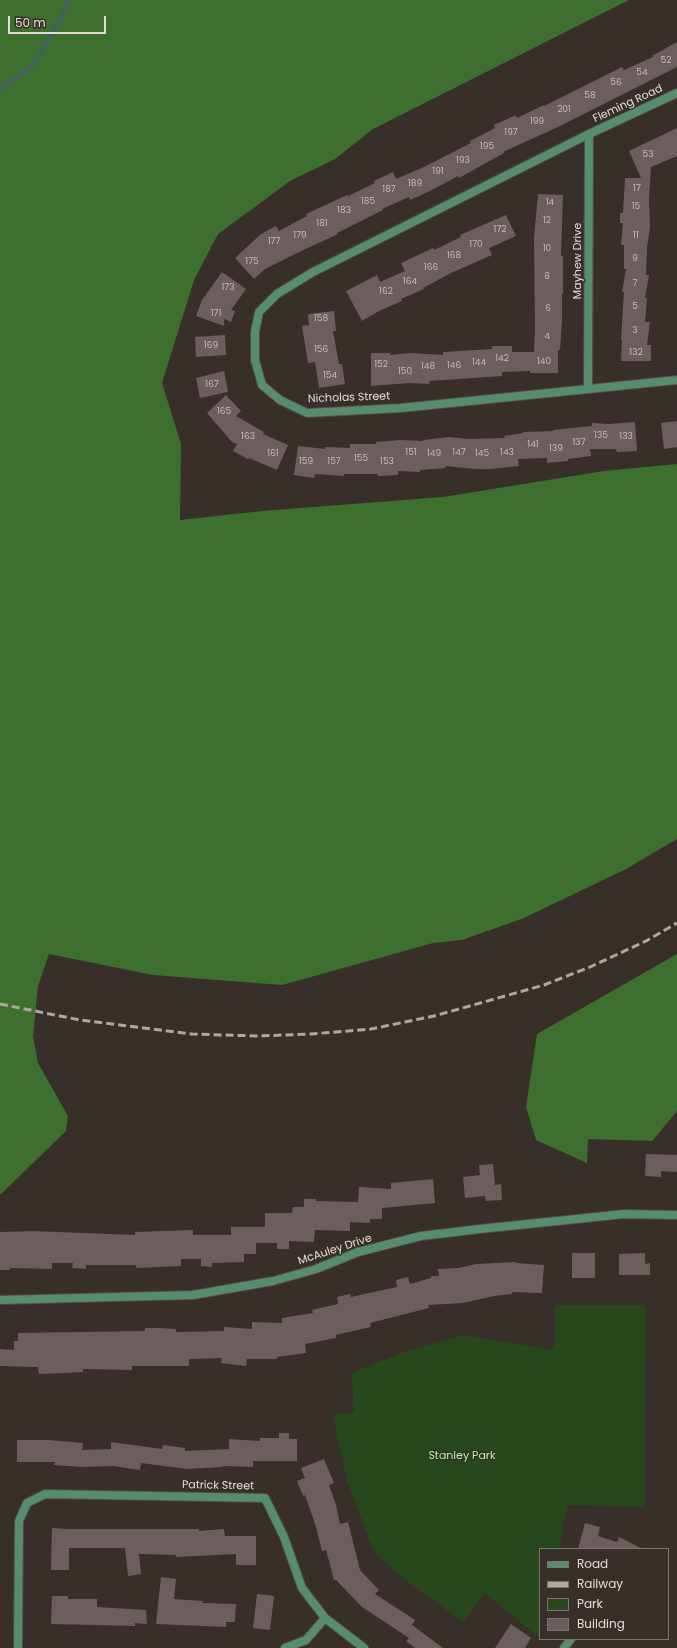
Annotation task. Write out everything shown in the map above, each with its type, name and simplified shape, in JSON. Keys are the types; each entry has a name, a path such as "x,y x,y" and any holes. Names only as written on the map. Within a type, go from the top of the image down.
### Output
{"street":[{"name":"Fleming Road","path":"589,134 677,93"},
{"name":"Nicholas Street","path":"589,134 313,272 277,294 259,312 255,332 255,360 262,384 280,400 308,413 401,408 677,380"},
{"name":"Mayhew Drive","path":"588,389 589,134"},
{"name":"McAuley Drive","path":"0,1300 193,1295 273,1281 316,1268 358,1252 421,1236 624,1214 677,1215"},
{"name":"Patrick Street","path":"18,1648 19,1521 27,1503 45,1494 265,1498 284,1537 302,1588 325,1618 364,1648"},
{"path":"285,1648 306,1640 325,1618"},
{"path":"564,1648 570,1640"}],"green space":[{"path":"0,0 629,0 373,129 335,159 290,181 218,234 194,280 162,383 181,444 180,520 262,511 443,497 604,471 677,464 677,839 626,869 524,918 462,940 433,943 282,985 153,975 49,954 38,986 33,1036 38,1063 68,1116 66,1131 0,1195"},
{"path":"677,954 677,1111 652,1141 588,1139 587,1163 536,1140 526,1107 537,1034"},
{"name":"Stanley Park","path":"555,1305 646,1305 645,1507 567,1505 559,1548 539,1548 538,1637 485,1593 463,1622 399,1575 374,1552 347,1481 333,1415 354,1412 352,1373 407,1351 463,1335 554,1350"}],"building":[{"path":"677,42 677,67 558,127 503,152 504,153 459,178 458,176 410,200 409,197 382,209 383,210 337,233 338,234 265,269 254,279 235,258 261,234 276,226 279,231 307,216 306,214 375,183 374,181 393,172 396,179 424,167 471,143 470,141 495,128 494,125 516,115 517,118 544,106 622,67 624,70 653,57 652,56"},
{"path":"677,128 677,156 651,167 649,199 650,227 647,248 646,275 649,275 645,298 647,298 645,322 650,322 647,345 651,345 651,361 621,361 624,292 622,292 626,269 624,269 624,245 621,245 623,223 620,223 620,213 623,213 625,178 641,178 629,151"},
{"path":"538,194 563,195 561,256 563,256 563,294 560,350 558,350 558,373 530,373 530,371 502,372 502,376 430,381 429,384 409,383 371,386 371,353 390,353 390,355 410,353 443,355 443,352 492,349 492,346 512,346 512,352 534,352 534,237"},
{"path":"506,215 516,236 489,248 492,255 451,273 423,288 424,289 401,299 402,301 379,311 362,321 346,291 377,275 380,282 405,271 401,263 433,248 434,250 461,237 460,235"},
{"path":"222,272 246,289 231,310 235,311 231,322 224,319 224,326 196,316 202,300"},
{"path":"334,311 336,331 333,331 339,364 342,364 345,384 319,388 315,362 308,363 302,326 309,325 308,314"},
{"path":"225,335 226,355 196,357 195,337"},
{"path":"224,371 228,392 200,398 196,378"},
{"path":"226,395 241,411 236,416 264,432 263,434 288,445 277,470 249,458 248,459 233,451 237,444 232,442 207,413"},
{"path":"677,421 677,447 664,449 661,423"},
{"path":"635,422 637,451 617,452 616,449 590,449 591,456 568,459 568,461 547,463 547,458 518,459 519,466 491,469 445,466 446,468 420,470 420,472 398,471 398,475 378,476 378,474 344,474 344,476 315,474 314,478 294,475 298,446 325,449 325,447 350,448 350,444 376,444 376,442 401,440 423,441 449,437 468,439 505,438 504,436 523,432 553,431 592,426 592,423 609,424"},
{"path":"646,1154 677,1155 677,1172 661,1171 661,1177 645,1176"},
{"path":"493,1164 495,1185 501,1184 502,1200 486,1201 485,1196 465,1198 463,1177 480,1175 479,1165"},
{"path":"433,1179 435,1203 382,1208 382,1219 370,1219 370,1223 350,1222 350,1231 315,1230 314,1242 289,1241 289,1249 277,1249 277,1243 256,1243 256,1254 244,1254 244,1262 212,1263 212,1267 201,1266 201,1259 181,1259 181,1266 136,1268 136,1265 86,1265 86,1269 72,1268 73,1263 52,1263 52,1269 10,1268 10,1270 0,1270 0,1232 32,1231 135,1235 135,1232 193,1230 193,1235 231,1235 231,1227 265,1227 265,1213 292,1213 293,1207 304,1207 304,1199 316,1199 316,1201 358,1202 359,1187 391,1189 391,1183"},
{"path":"572,1253 595,1253 595,1278 572,1278"},
{"path":"645,1253 645,1264 650,1263 650,1275 619,1275 619,1254"},
{"path":"516,1262 544,1265 542,1293 512,1292 512,1294 494,1296 463,1303 428,1305 429,1308 370,1323 371,1327 336,1335 336,1338 305,1344 306,1353 277,1357 277,1359 247,1359 246,1366 221,1363 222,1358 189,1359 189,1366 132,1366 132,1370 83,1369 83,1372 39,1374 38,1367 0,1366 0,1349 14,1350 14,1341 18,1341 18,1333 145,1331 145,1328 176,1329 176,1332 224,1331 224,1327 252,1329 252,1322 282,1323 282,1318 313,1313 312,1310 338,1304 337,1297 350,1294 351,1297 397,1287 396,1280 408,1277 410,1284 431,1278 431,1276 439,1276 438,1269 458,1268 476,1264"},
{"path":"279,1433 289,1433 289,1439 297,1439 297,1461 253,1461 253,1467 223,1466 187,1469 141,1463 140,1470 114,1466 82,1467 54,1465 55,1462 17,1462 17,1440 48,1440 83,1443 82,1450 111,1449 111,1442 162,1449 163,1445 185,1448 185,1451 229,1449 229,1439 260,1441 260,1438 279,1438"},
{"path":"324,1459 334,1483 329,1485 336,1505 340,1524 348,1522 360,1570 379,1590 375,1594 415,1620 412,1625 443,1648 415,1648 406,1641 409,1638 362,1607 336,1580 334,1580 326,1550 322,1551 316,1527 305,1495 303,1496 297,1481 305,1478 301,1468"},
{"path":"585,1523 600,1527 598,1536 617,1542 619,1537 641,1548 578,1548"},
{"path":"52,1528 199,1529 199,1531 224,1529 225,1536 256,1536 256,1565 236,1565 236,1554 176,1557 176,1555 139,1554 141,1574 128,1576 125,1548 69,1548 69,1570 51,1570"},
{"path":"161,1577 176,1579 174,1599 203,1601 202,1603 236,1604 235,1622 226,1622 226,1627 156,1624"},
{"path":"257,1594 274,1596 270,1630 253,1628"},
{"path":"52,1596 68,1596 68,1599 97,1599 97,1607 146,1610 147,1624 135,1623 135,1626 51,1624"},
{"path":"511,1624 531,1638 525,1648 495,1648"}],"waterway":[{"path":"0,89 32,66 62,17 68,0"}],"railway":[{"path":"0,1004 80,1020 192,1034 258,1036 311,1034 371,1029 434,1016 544,985 590,967 646,941 677,923"}]}
